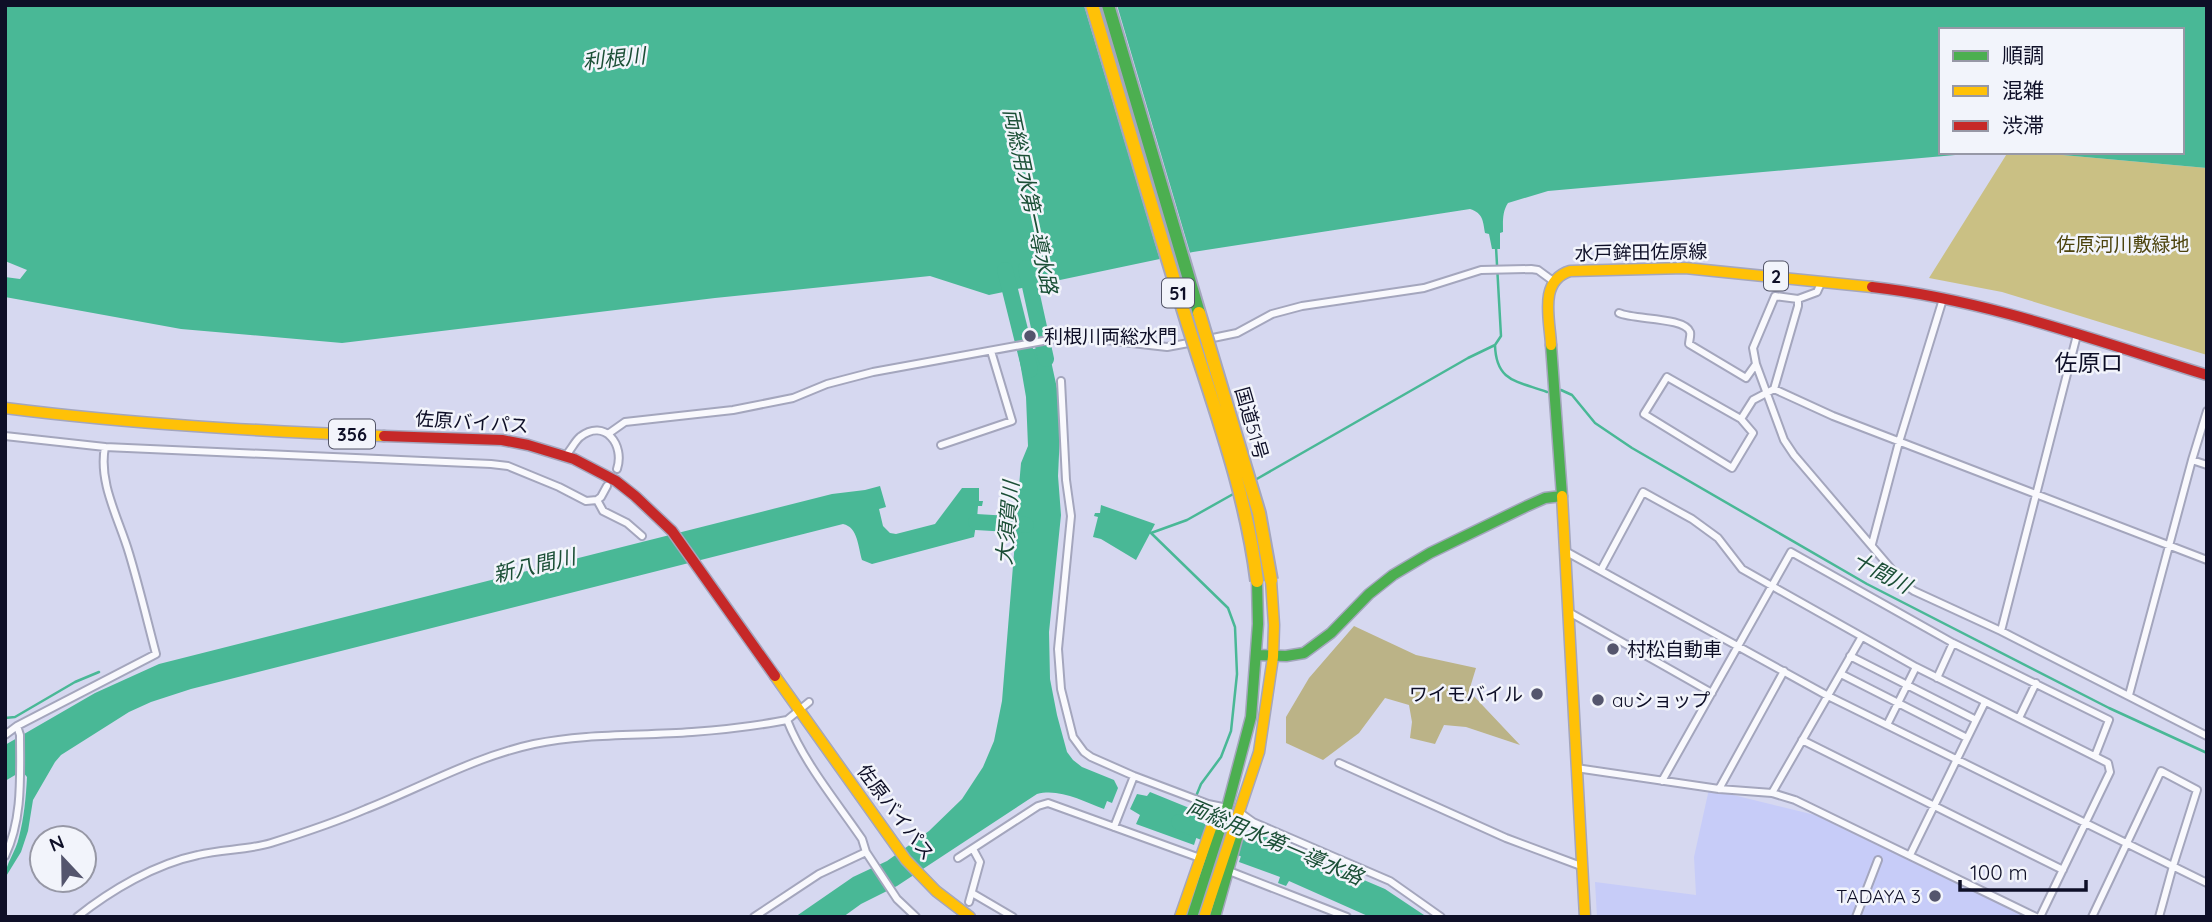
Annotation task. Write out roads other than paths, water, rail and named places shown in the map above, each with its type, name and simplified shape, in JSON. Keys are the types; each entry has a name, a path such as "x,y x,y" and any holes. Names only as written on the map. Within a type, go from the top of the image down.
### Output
{"main road":[{"name":"国道51号","path":"1092,5 1241,494 1252,539 1257,581 1256,655 1251,717 1231,814"},
{"name":"国道51号","path":"1108,5 1259,513 1266,547 1275,618 1265,719 1250,780 1231,814"},
{"name":"水戸鉾田佐原線","path":"1585,917 1562,496 1548,310 1548,296 1553,281 1562,272 1685,268 1897,290 1991,309 2207,375"},
{"name":"佐原バイパス","path":"5,408 117,421 232,430 502,440 530,444 566,455 601,472 635,494 672,531 803,706 894,844 923,879 970,917"},
{"path":"1256,655 1273,657 1304,653 1315,646 1369,594 1412,563 1527,506 1562,496"},
{"path":"1204,917 1217,859 1231,814"},
{"path":"1192,917 1217,859 1231,814"},
{"path":"1180,917 1217,859"},
{"path":"1215,917 1217,859"}],"street":[{"path":"608,434 625,422 733,410 793,397 827,384 873,372 1049,340 1079,337 1171,346 1237,333 1272,314 1302,306 1424,288 1480,270 1538,270 1553,281"},
{"path":"1822,281 1816,292 1798,299 1775,296 1753,348 1756,364 1784,440 1794,454 1905,585 2207,736"},
{"path":"1774,389 1798,299"},
{"path":"1872,544 1899,442 1944,299"},
{"path":"1619,313 1628,317 1677,322 1688,328 1689,344 1746,378 1756,364"},
{"path":"2001,631 2077,335"},
{"path":"941,445 1012,421 991,351"},
{"path":"1667,377 1741,419 1753,433 1732,468 1644,414 1667,377"},
{"path":"1061,382 1066,480 1071,516 1058,649 1061,689 1073,737 1084,752 1134,776 1253,822 1390,881 1441,917"},
{"path":"1741,419 1753,400 1774,389 1833,416 2207,560"},
{"path":"2129,695 2207,411"},
{"path":"566,455 582,435 596,431 608,434 618,447 617,469"},
{"path":"7,437 105,447 491,464 508,466 559,486 586,501 597,500 607,486"},
{"path":"5,735 17,726 156,654 129,552 107,490 102,462 105,447"},
{"path":"2192,460 2207,465"},
{"path":"1576,768 1719,789 1772,793 1795,800 2038,917 2110,772 2108,763 1861,638 1742,569 1718,538 1692,519 1643,492 1601,570"},
{"path":"597,500 603,511 626,523 642,536"},
{"path":"1565,551 1828,696 2207,883"},
{"path":"1662,781 1791,552 1953,643 2109,720 2095,756"},
{"path":"1567,611 1712,693"},
{"path":"1772,793 1861,638"},
{"path":"1937,678 1953,643"},
{"path":"1850,656 1976,720"},
{"path":"1887,725 1916,667"},
{"path":"1719,789 1784,671"},
{"path":"1841,674 1967,738"},
{"path":"2019,718 2036,683"},
{"path":"1910,855 1985,702"},
{"path":"77,917 91,905 151,871 183,858 272,843 366,810 461,767 533,744 729,729 787,720 803,706"},
{"path":"787,720 793,736 862,839 867,855 897,899 916,917"},
{"path":"5,727 17,726"},
{"path":"5,856 15,826 19,802 20,735 17,726"},
{"path":"1802,740 2063,870"},
{"path":"1339,763 1506,838 1581,866"},
{"path":"2091,917 2161,771 2197,790 2159,917"},
{"path":"1114,827 1134,776"},
{"path":"958,858 1038,806 1048,803 1217,859 1347,917"},
{"path":"969,902 980,862 973,849"},
{"path":"754,917 819,874 867,855"},
{"path":"1856,917 1878,859"},
{"path":"972,893 1013,917"}],"water":[{"name":"利根川","path":"5,5 2207,5 2207,168 2052,154 2184,154 2184,28 1939,28 1939,154 1966,154 1548,191 1508,203 1504,213 1503,232 1500,233 1500,249 1492,249 1482,218 1470,209 1193,252 989,295 930,276 715,298 342,343 181,329 5,297 5,277 20,279 27,270 5,261"},
{"path":"1048,347 1058,393 1061,515 1049,632 1050,679 1067,752 1082,767 1114,780 1118,788 1112,803 1107,801 1104,809 1062,794 1037,794 897,886 861,904 843,917 795,917 853,877 887,861 929,831 962,799 983,767 994,741 1002,701 1016,529 1013,529 1013,521 1016,521 1021,463 1028,446 1026,397 1018,351"},
{"path":"880,486 886,507 879,509 883,526 890,533 896,534 935,524 962,488 979,488 979,501 983,501 982,506 978,506 977,519 996,520 995,526 976,525 974,537 872,564 862,560 855,533 843,524 191,689 151,702 129,712 61,755 55,762 33,800 21,852 5,878 21,830 27,777 22,771 5,781 5,745 95,693 159,664 832,494"},
{"path":"1101,505 1155,524 1136,560 1093,537 1098,517 1094,516 1095,513 1100,513"},
{"path":"1150,792 1204,814 1194,845 1136,824 1140,815 1130,809 1137,794 1147,796"},
{"path":"1249,832 1275,840 1385,889 1427,917 1370,917 1289,881 1286,886 1278,883 1280,877 1239,862"}],"waterway":[{"path":"1255,480 1495,345 1501,336 1496,247"},
{"name":"両総用水第一導水路","path":"1026,268 1046,359"},
{"name":"大須賀川","path":"1005,270 1030,370"},
{"name":"十間川","path":"1495,345 1496,357 1504,373 1518,382 1547,392"},
{"name":"十間川","path":"1561,390 1572,395 1595,423 1632,448 1867,584 2109,708 2207,753"},
{"path":"1190,811 1201,784 1221,757 1231,731 1237,674 1235,627 1228,608 1151,533 1187,520 1235,493"},
{"name":"新八間川","path":"976,522 1026,525"},
{"path":"5,718 15,717 75,682 99,672"},
{"name":"両総用水第一導水路","path":"1179,822 1261,856"}],"place":[{"name":"利根川両総水門","path":"1030,336"},
{"name":"村松自動車","path":"1613,649"},
{"name":"ワイモバイル","path":"1537,694"},
{"name":"auショップ","path":"1598,700"},
{"name":"TADAYA 3","path":"1935,896"}],"district":[{"name":"佐原ロ","path":"2089,362"}],"park label":[{"name":"佐原河川敷緑地","path":"2123,244"}]}
